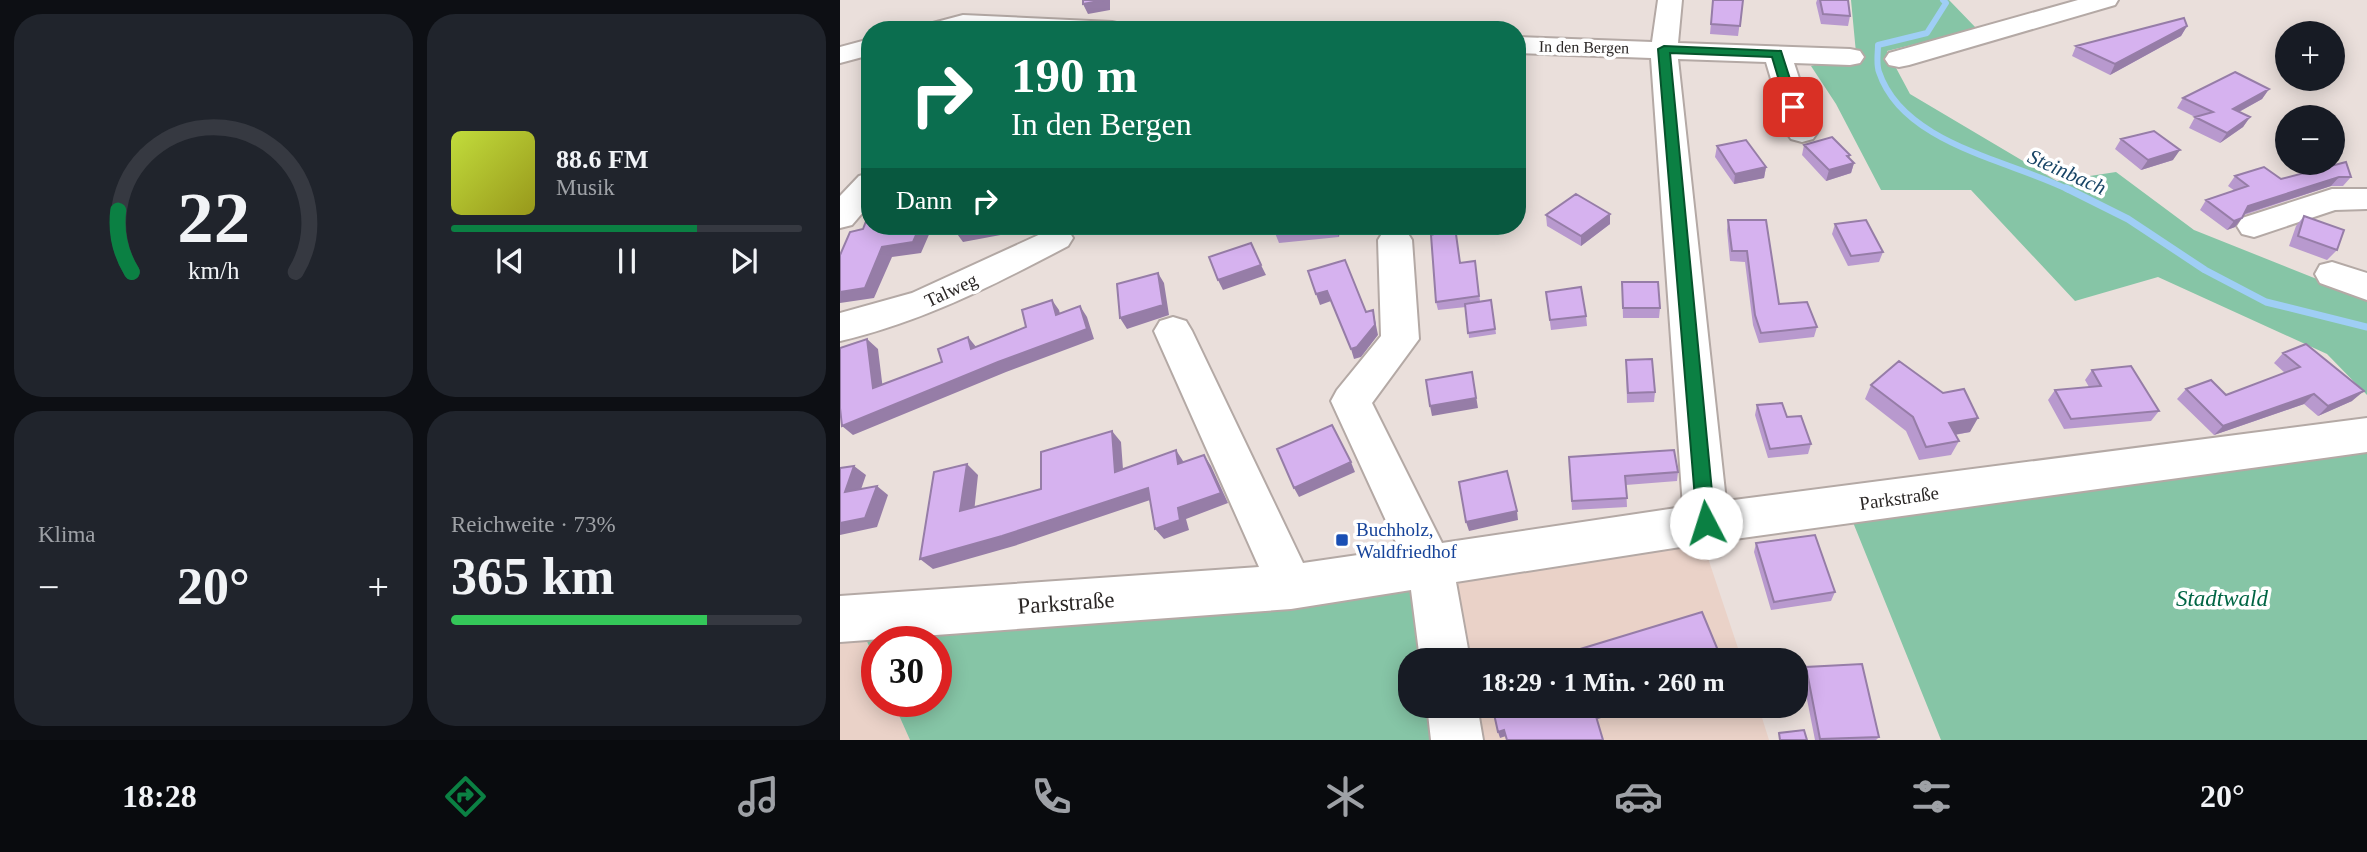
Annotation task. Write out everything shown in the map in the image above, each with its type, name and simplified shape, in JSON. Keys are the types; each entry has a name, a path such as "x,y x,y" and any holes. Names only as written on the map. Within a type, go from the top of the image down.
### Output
{"street":[{"path":"1671,0 1664,49 1706,523"},
{"path":"1899,59 2106,0"},
{"name":"In den Bergen","path":"1526,45 1850,57"},
{"path":"840,55 861,49"},
{"path":"1777,54 1802,133"},
{"path":"840,217 861,193"},
{"path":"2254,226 2332,200 2367,199"},
{"name":"Talweg","path":"840,327 907,309 937,297 1056,238"},
{"path":"1395,240 1401,339 1351,401 1431,568 1443,648"},
{"path":"2332,274 2367,287"},
{"path":"1173,331 1291,587"},
{"name":"Parkstraße","path":"840,619 1291,587 1431,568 1706,523 2367,435"},
{"path":"1454,718 1457,740"}],"shaded area":[{"path":"1697,525 1738,648 1443,648 1431,568"},
{"path":"856,617 861,628 861,717 900,717 910,740 840,740 840,619"},
{"path":"1454,718 1762,718 1769,740 1457,740"}],"green space":[{"path":"1851,0 1949,0 1977,29 1887,51 1910,94 2057,181 2116,172 2194,230 2367,299 2367,395 2327,354 2158,277 2075,301 1971,190 1881,190 1836,104 1811,66 1856,53"},
{"name":"Stadtwald","path":"2367,435 2367,740 1941,740 1846,505"},
{"path":"1431,568 1443,648 1398,648 1398,718 1454,718 1457,740 910,740 900,717 952,717 952,626 861,626 861,628 856,617"}],"building":[{"path":"1083,0 1104,0 1083,4"},
{"path":"1713,0 1743,0 1740,26 1711,24"},
{"path":"1820,0 1848,0 1850,16 1823,14"},
{"path":"2184,18 2187,26 2115,64 2076,46"},
{"path":"2235,72 2269,89 2233,109 2250,117 2227,133 2195,117 2213,112 2183,98"},
{"path":"2154,131 2180,150 2148,160 2121,139"},
{"path":"1832,137 1850,155 1847,156 1854,163 1829,170 1804,145"},
{"path":"1746,140 1766,167 1735,174 1717,146"},
{"path":"2345,162 2351,177 2339,177 2248,206 2242,218 2234,221 2206,200 2248,186 2235,176 2264,167 2281,179 2296,175 2345,175"},
{"path":"1576,194 1610,214 1581,236 1546,215"},
{"path":"2304,216 2344,230 2337,250 2298,236"},
{"path":"1728,220 1766,220 1779,304 1807,302 1817,327 1761,333 1755,315 1747,251 1732,251"},
{"path":"1866,220 1883,252 1851,256 1835,224"},
{"path":"861,229 861,235 916,235 913,242 882,247 865,288 840,292 840,255 850,232"},
{"path":"1431,235 1456,235 1460,263 1475,261 1479,296 1436,302"},
{"path":"1251,243 1261,265 1218,280 1209,257"},
{"path":"1345,260 1366,312 1373,310 1375,325 1357,347 1351,349 1327,291 1316,294 1308,271"},
{"path":"1158,273 1163,305 1120,318 1117,284"},
{"path":"1622,282 1658,282 1660,308 1623,308"},
{"path":"1581,287 1586,316 1550,320 1546,292"},
{"path":"1052,300 1056,315 1080,306 1087,329 842,426 840,348 867,339 873,388 942,362 938,349 968,337 971,349 1026,327 1022,310"},
{"path":"1491,300 1495,329 1468,333 1465,304"},
{"path":"2306,344 2364,391 2328,406 2314,394 2223,426 2186,389 2211,380 2226,395 2300,367 2283,353"},
{"path":"1652,359 1655,392 1628,393 1626,360"},
{"path":"1899,361 1943,393 1964,389 1978,418 1949,423 1959,441 1926,447 1913,417 1871,385"},
{"path":"2131,366 2159,411 2071,419 2055,390 2101,386 2092,370"},
{"path":"1472,372 1476,398 1430,406 1426,380"},
{"path":"1782,403 1787,417 1801,416 1811,444 1770,449 1757,405"},
{"path":"1332,425 1351,462 1294,488 1277,449"},
{"path":"1112,431 1115,472 1176,450 1178,464 1204,455 1221,493 1178,508 1180,520 1155,529 1148,488 1002,536 920,559 934,472 967,464 960,511 1041,489 1041,452"},
{"path":"1674,450 1678,472 1625,476 1627,498 1572,501 1569,457"},
{"path":"854,466 845,492 877,486 865,518 840,523 840,468"},
{"path":"1507,471 1517,511 1466,522 1459,482"},
{"path":"1815,535 1835,592 1774,602 1756,543"},
{"path":"1702,612 1717,648 1584,648"},
{"path":"1862,664 1879,737 1820,739 1808,667"},
{"path":"1495,718 1596,718 1603,740 1507,740 1504,730 1498,732"},
{"path":"1804,730 1807,740 1780,740 1779,733"}],"waterway":[{"name":"Steinbach","path":"1943,0 1946,3 1927,33 1878,45 1878,69 1892,97 1910,117 1960,147 2069,190"},
{"name":"Steinbach","path":"2066,188 2128,219 2205,270 2266,302 2367,327"}],"place":[{"name":"Buchholz, Waldfriedhof","path":"1342,540"}],"route":[{"path":"1706,523 1664,49 1777,54 1793,107"}]}
